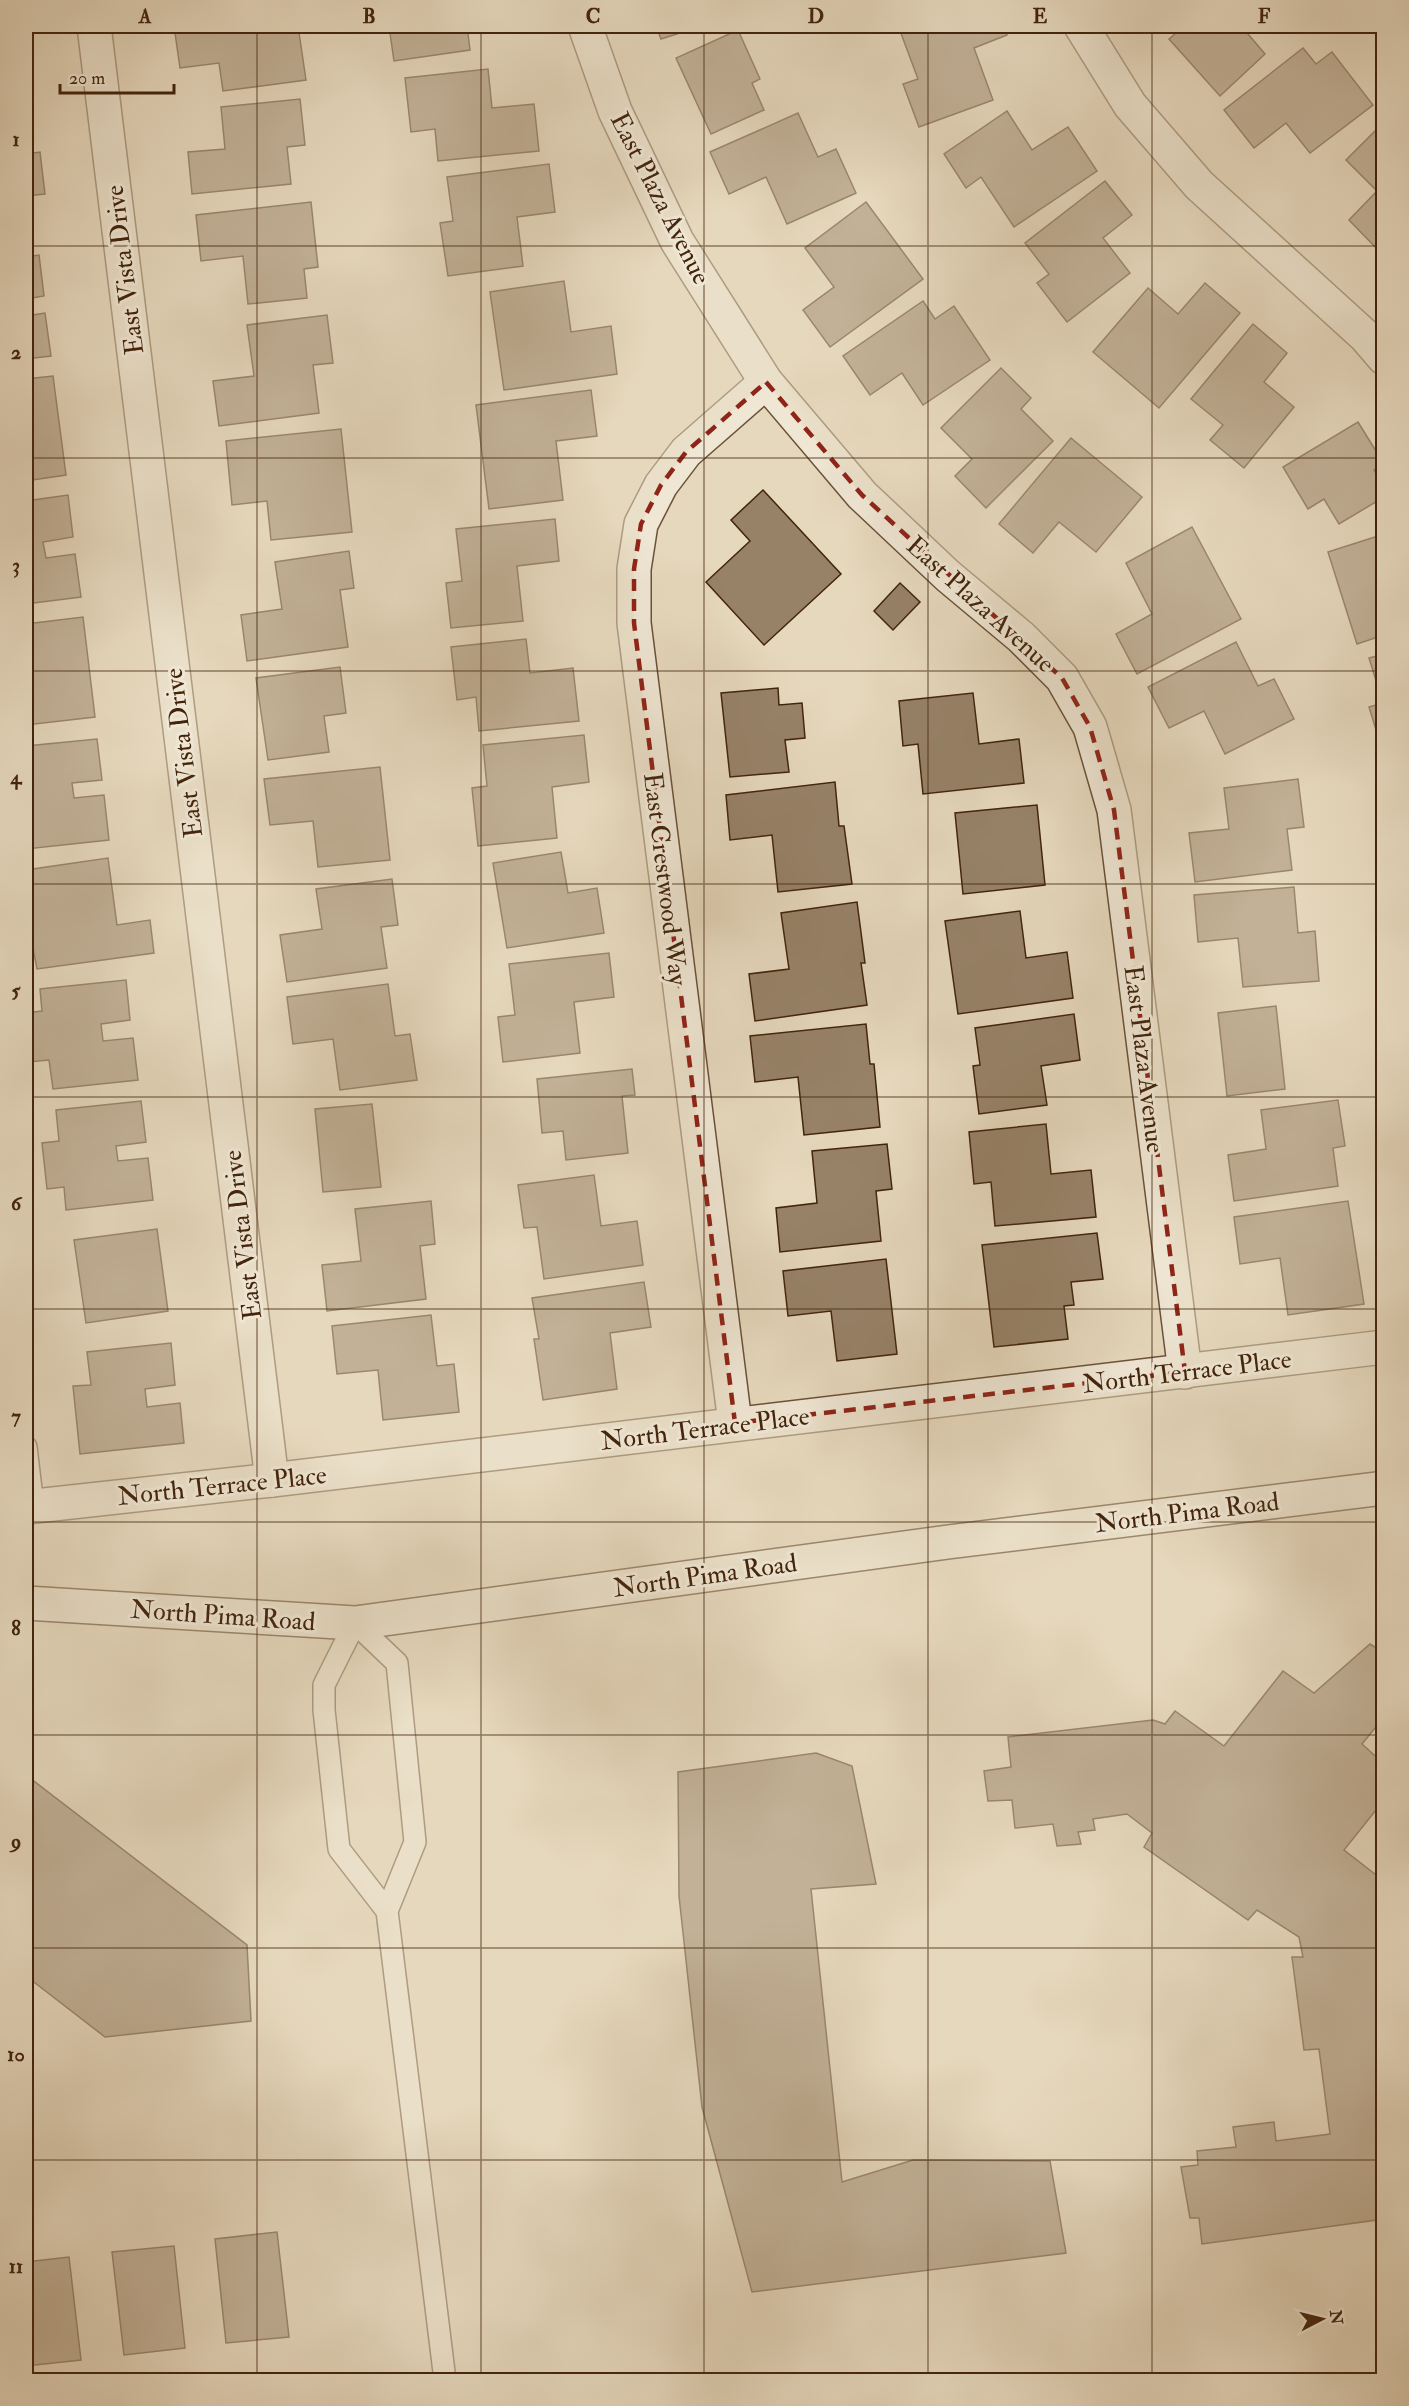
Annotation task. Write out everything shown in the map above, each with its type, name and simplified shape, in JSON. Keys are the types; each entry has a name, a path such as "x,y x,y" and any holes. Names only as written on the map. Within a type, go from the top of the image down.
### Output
{"street":[{"name":"East Vista Drive","path":"94,26 272,1480"},
{"name":"East Plaza Avenue","path":"585,26 615,111 676,241 766,382 862,495 948,576 1022,637 1062,678 1090,727 1114,810 1185,1372"},
{"path":"1081,26 1130,105 1199,184 1365,336 1383,358"},
{"name":"East Crestwood Way","path":"735,1424 634,622 633,569 641,524 661,485 686,452 766,382"},
{"name":"North Terrace Place","path":"29,1506 272,1480 1383,1347"},
{"name":"North Pima Road","path":"26,1603 355,1623 948,1542 1383,1488"}],"lane":[{"path":"26,1448 29,1506"},
{"path":"387,1911 339,1849 324,1710 324,1685 355,1623 397,1663 415,1842 387,1911 445,2380"}],"highlighted area":[{"path":"766,382 862,495 1062,678 1090,727 1114,810 1185,1372 735,1423 634,623 634,569 641,524 661,485 686,452"}],"building":[{"path":"174,26 298,26 306,80 223,91 219,63 180,68"},
{"path":"389,26 467,26 470,50 394,61"},
{"path":"656,26 702,26 661,39"},
{"path":"906,26 1004,26 1007,35 974,48 993,100 919,127 903,84 918,79 899,28"},
{"path":"1184,26 1258,26 1248,34 1265,54 1220,96 1169,39"},
{"path":"738,30 760,79 752,83 764,110 711,134 676,58"},
{"path":"1303,48 1316,64 1332,52 1373,105 1310,153 1286,123 1254,148 1224,110"},
{"path":"488,69 492,108 534,104 539,151 438,161 435,129 411,132 405,78"},
{"path":"300,99 305,145 287,147 291,184 192,194 188,152 225,149 221,107"},
{"path":"1007,111 1032,150 1068,127 1097,171 1014,227 981,177 966,188 944,154"},
{"path":"798,113 818,157 836,149 856,193 787,224 766,177 729,194 710,152"},
{"path":"1384,122 1384,246 1379,251 1349,220 1377,191 1346,160"},
{"path":"40,152 45,194 26,196 26,154"},
{"path":"549,164 555,212 517,217 523,266 448,276 440,223 453,221 447,177"},
{"path":"1105,181 1132,215 1103,238 1130,273 1067,322 1037,283 1049,274 1025,243"},
{"path":"311,202 318,267 304,269 307,298 248,304 243,256 201,261 196,215"},
{"path":"866,202 923,279 830,347 803,310 834,287 805,248"},
{"path":"39,255 44,296 26,299 26,257"},
{"path":"564,281 571,332 611,326 617,374 504,390 490,292"},
{"path":"1205,283 1240,313 1159,408 1093,352 1148,288 1178,314"},
{"path":"923,301 935,319 954,306 990,360 923,405 902,373 870,395 843,356"},
{"path":"45,313 51,356 26,359 26,316"},
{"path":"327,315 333,363 313,365 319,413 219,426 213,381 254,376 247,325"},
{"path":"1253,324 1287,353 1264,382 1294,407 1244,468 1210,440 1223,425 1191,399"},
{"path":"1001,368 1031,398 1021,409 1053,441 986,508 955,476 972,459 941,428"},
{"path":"53,376 66,475 26,481 26,379"},
{"path":"591,390 597,436 556,441 563,500 489,509 476,405"},
{"path":"1358,422 1384,464 1374,470 1384,487 1384,497 1339,524 1324,499 1308,509 1283,467"},
{"path":"341,429 352,532 271,540 267,501 232,505 226,441"},
{"path":"1071,438 1142,497 1096,552 1059,522 1033,553 999,524"},
{"path":"763,490 841,574 764,645 706,582 750,541 731,520"},
{"path":"68,495 73,537 43,542 46,558 75,554 81,597 26,604 26,501"},
{"path":"555,519 559,561 517,566 523,621 451,628 446,583 462,581 456,529"},
{"path":"1192,527 1241,619 1137,674 1116,634 1152,614 1126,563"},
{"path":"1384,534 1384,635 1357,644 1328,552"},
{"path":"349,551 354,588 340,590 348,647 247,661 241,615 282,609 275,562"},
{"path":"900,583 920,602 893,630 874,611"},
{"path":"83,617 95,717 26,725 26,624"},
{"path":"526,639 530,673 573,668 579,721 479,731 476,697 457,700 451,647"},
{"path":"1236,642 1258,686 1274,679 1294,719 1225,754 1204,711 1169,728 1148,687"},
{"path":"1384,654 1384,745 1381,746 1369,707 1383,703 1369,658"},
{"path":"340,667 346,713 324,716 329,752 268,760 256,678"},
{"path":"778,688 779,705 802,703 805,738 785,740 789,772 730,777 721,693"},
{"path":"973,693 979,744 1019,739 1024,783 923,794 918,744 903,746 899,701"},
{"path":"584,735 589,782 552,787 557,838 478,846 472,788 487,786 483,745"},
{"path":"97,739 102,780 72,783 74,798 104,795 109,840 26,849 26,746"},
{"path":"380,767 390,860 318,867 313,821 270,825 264,779"},
{"path":"1298,779 1304,827 1287,829 1292,870 1195,882 1189,833 1229,829 1224,788"},
{"path":"835,782 839,826 844,826 852,884 778,892 772,835 730,840 726,795"},
{"path":"1037,805 1045,885 963,894 955,813"},
{"path":"561,852 568,893 597,888 604,933 507,948 493,863"},
{"path":"108,858 117,925 150,920 154,953 37,969 33,948 26,949 26,898 29,898 26,870"},
{"path":"392,879 398,925 381,927 387,968 287,982 280,935 322,929 316,889"},
{"path":"1294,887 1298,933 1315,931 1319,981 1243,987 1238,938 1198,942 1194,895"},
{"path":"857,902 865,963 861,963 867,1005 755,1021 749,974 789,969 781,913"},
{"path":"1020,911 1026,958 1067,952 1073,998 958,1014 945,921"},
{"path":"609,953 614,997 574,1002 580,1053 503,1062 498,1017 515,1015 509,964"},
{"path":"126,980 130,1020 101,1024 103,1041 133,1038 138,1080 53,1089 49,1060 28,1062 26,1013 42,1011 40,989"},
{"path":"388,984 395,1036 410,1034 417,1080 340,1090 333,1039 293,1044 287,997"},
{"path":"1276,1006 1285,1089 1227,1096 1218,1013"},
{"path":"1074,1014 1080,1060 1041,1066 1047,1105 979,1114 973,1066 980,1065 975,1028"},
{"path":"866,1024 870,1064 874,1064 880,1127 804,1135 798,1077 755,1082 750,1036"},
{"path":"632,1069 635,1095 622,1096 628,1153 566,1160 563,1131 542,1133 537,1079"},
{"path":"1338,1100 1345,1146 1333,1148 1338,1186 1234,1201 1228,1155 1266,1149 1261,1110"},
{"path":"141,1101 146,1142 116,1146 118,1161 148,1158 153,1200 66,1210 64,1187 47,1189 42,1143 59,1141 56,1110"},
{"path":"372,1104 381,1187 323,1192 315,1109"},
{"path":"1046,1124 1051,1174 1091,1170 1096,1217 995,1226 991,1182 974,1184 969,1132"},
{"path":"887,1144 892,1189 876,1191 881,1241 780,1252 776,1208 817,1203 812,1151"},
{"path":"594,1175 601,1226 637,1221 643,1265 544,1279 537,1227 524,1228 518,1185"},
{"path":"431,1201 435,1244 420,1246 426,1299 327,1311 322,1265 361,1261 355,1209"},
{"path":"1348,1201 1364,1304 1288,1315 1280,1258 1240,1264 1234,1217"},
{"path":"157,1229 168,1311 86,1323 74,1240"},
{"path":"1097,1233 1103,1279 1071,1282 1074,1305 1064,1306 1068,1339 994,1347 982,1245"},
{"path":"886,1259 897,1354 837,1361 831,1311 788,1316 783,1271"},
{"path":"644,1282 651,1327 610,1333 617,1389 543,1400 534,1339 539,1339 532,1298"},
{"path":"431,1315 437,1366 454,1364 459,1412 383,1420 378,1370 337,1374 332,1326"},
{"path":"171,1343 175,1385 145,1389 147,1407 180,1403 184,1443 80,1454 73,1386 91,1385 87,1352"},
{"path":"1370,1644 1384,1653 1384,1717 1362,1744 1384,1764 1384,1800 1344,1850 1384,1881 1384,2219 1202,2244 1199,2218 1190,2218 1181,2167 1198,2165 1197,2151 1236,2147 1233,2127 1274,2122 1276,2141 1330,2134 1319,2049 1304,2050 1292,1957 1303,1957 1299,1937 1257,1910 1248,1920 1144,1847 1152,1833 1127,1814 1093,1819 1095,1830 1078,1832 1081,1844 1057,1846 1053,1824 1015,1828 1012,1800 988,1801 984,1771 1011,1767 1008,1737 1153,1720 1165,1724 1175,1711 1224,1746 1283,1671 1314,1693"},
{"path":"816,1753 852,1766 876,1884 811,1889 842,2182 913,2160 1050,2161 1066,2253 752,2292 702,2107 679,1896 678,1772"},
{"path":"26,1775 247,1945 251,2021 105,2037 26,1976"},
{"path":"277,2232 289,2337 226,2343 215,2239"},
{"path":"174,2246 185,2348 124,2355 112,2252"},
{"path":"69,2257 81,2360 26,2366 26,2262"}]}
